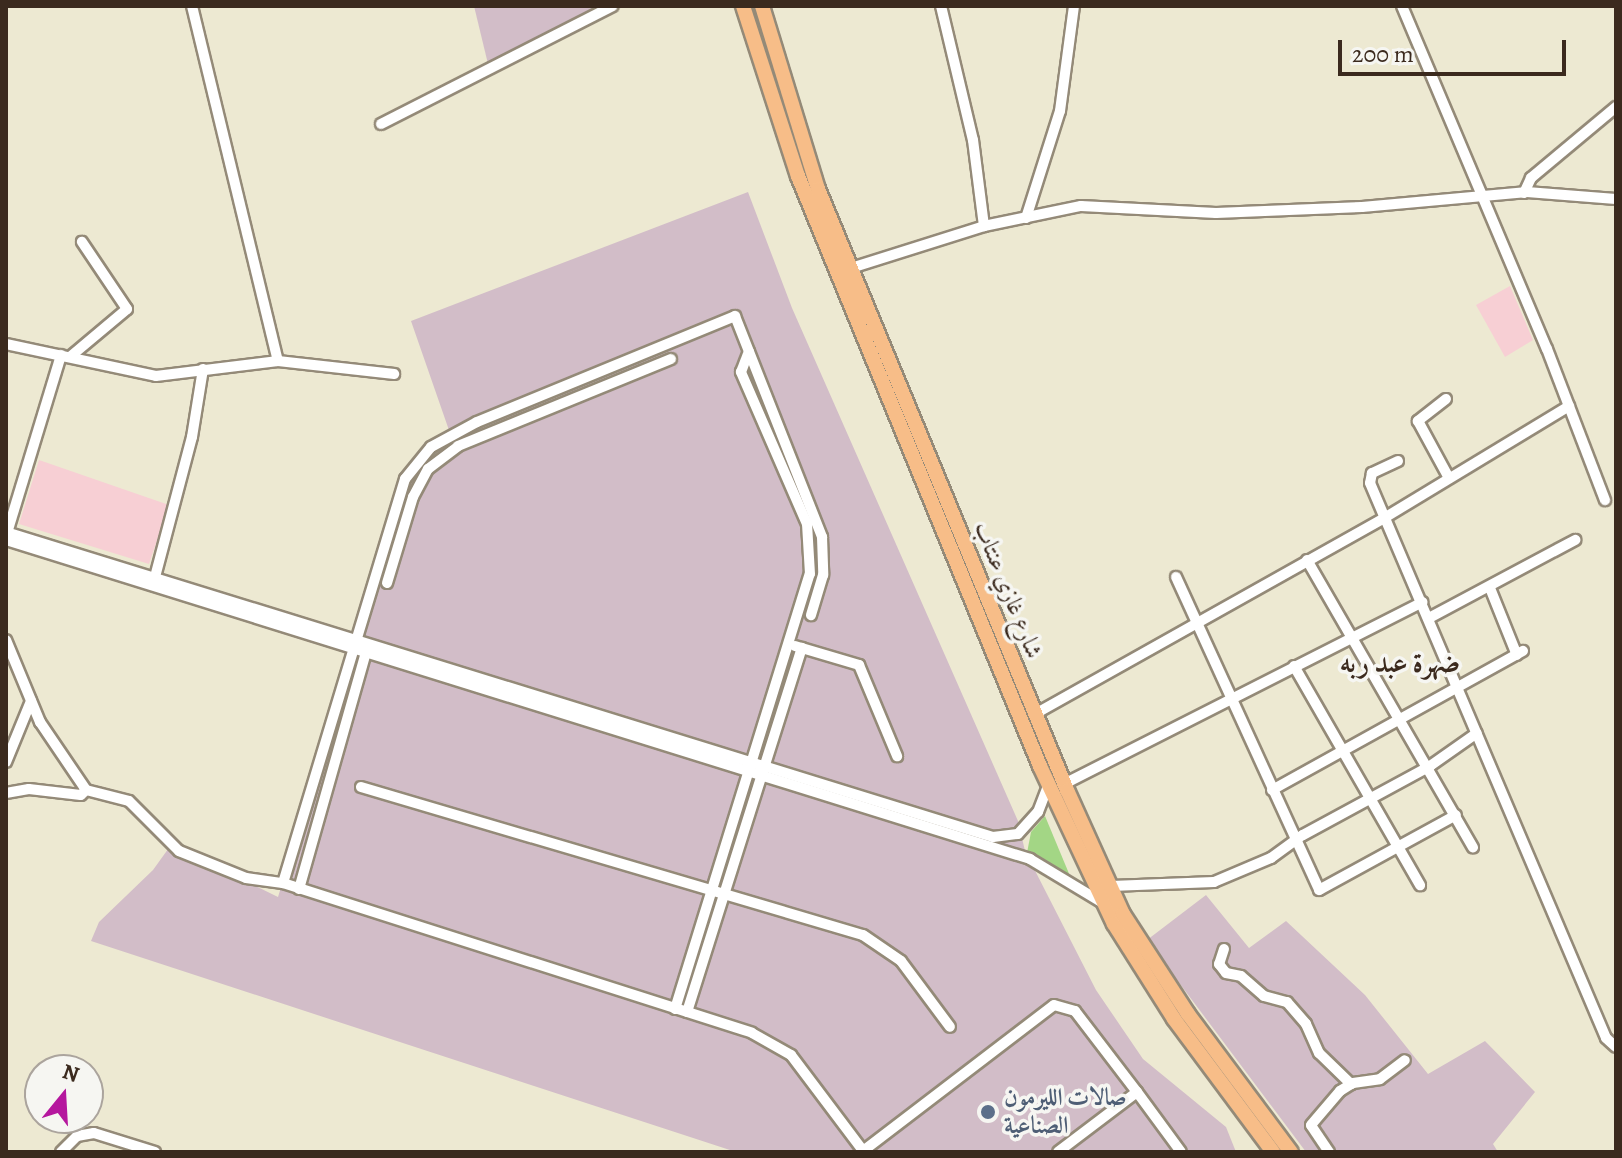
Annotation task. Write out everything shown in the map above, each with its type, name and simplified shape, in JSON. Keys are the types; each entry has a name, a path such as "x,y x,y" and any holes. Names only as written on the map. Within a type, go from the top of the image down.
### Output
{"highway":[{"path":"743,6 798,176 949,524 1049,784 1105,904 1174,1019 1273,1152"},
{"name":"شارع غازي عنتاب","path":"762,6 818,189 949,524 1111,886 1188,1014 1291,1152"}],"street":[{"path":"192,6 278,361"},
{"path":"381,124 613,6"},
{"path":"941,6 973,140 984,226"},
{"path":"1026,218 1060,111 1074,6"},
{"path":"1402,6 1484,196 1605,500"},
{"path":"1524,193 1531,178 1616,107"},
{"path":"851,268 984,226 1081,206 1216,213 1524,193 1616,199"},
{"path":"82,242 127,309 66,355 6,532 353,644 368,643 520,698"},
{"path":"283,883 393,517 416,461 477,422 735,316 822,537 823,575 811,615"},
{"path":"6,344 156,376 278,361 394,374"},
{"path":"675,1009 810,574 811,539 741,372 749,351"},
{"path":"387,583 406,520 428,469 458,446 671,359"},
{"path":"155,577 192,437 203,369"},
{"path":"1446,399 1418,421 1449,478"},
{"path":"1035,714 1386,517 1569,406"},
{"path":"1398,461 1369,479 1606,1038 1616,1047"},
{"path":"393,517 406,520"},
{"path":"6,540 138,577 155,577 353,644 366,655 752,764 762,774"},
{"path":"1429,618 1575,540"},
{"path":"1307,560 1430,766 1473,847"},
{"path":"1176,577 1194,623 1319,890 1456,815"},
{"path":"1272,790 1520,653 1490,588"},
{"path":"1064,784 1422,602"},
{"path":"6,640 31,701 86,790 129,801 155,833 200,862 246,878 283,883 752,1033 791,1055 864,1151 1054,1005 1075,1011 1181,1152"},
{"path":"299,889 368,643"},
{"path":"789,644 859,665 897,756"},
{"path":"687,1012 802,648"},
{"path":"1294,666 1420,885"},
{"path":"6,762 31,701"},
{"path":"582,717 748,775 762,774 937,826 1018,856 1105,904"},
{"path":"1111,886 1214,882 1271,858 1370,796 1430,766 1477,733"},
{"path":"316,768 332,773"},
{"path":"937,826 993,837 1018,834 1038,812 1049,784"},
{"path":"361,787 872,939 907,967 950,1027"},
{"path":"6,793 29,789 81,795 86,790"},
{"path":"1018,834 1018,856"},
{"path":"1224,949 1219,964 1226,973 1241,976 1264,996 1287,1002 1306,1024 1319,1053 1351,1084"},
{"path":"1329,1152 1311,1125 1351,1084 1380,1079 1405,1060"},
{"path":"1058,1152 1137,1092"},
{"path":"61,1152 77,1136 94,1133 155,1152"}],"shaded area":[{"path":"474,6 602,6 488,64"},
{"path":"748,192 792,308 1018,821 1025,851 1096,990 1143,1059 1226,1127 1236,1152 736,1152 91,941 99,922 153,870 171,845 278,897 405,479 451,436 411,321"},
{"path":"1510,286 1533,340 1505,357 1476,305"},
{"path":"39,460 169,505 149,564 19,524"},
{"path":"1206,895 1249,948 1286,921 1365,995 1428,1074 1485,1041 1535,1092 1493,1144 1498,1152 1306,1152 1147,940"}],"green space":[{"path":"1045,816 1070,876 1027,853 1031,832"}],"place":[{"name":"صالات الليرمون الصناعية","path":"988,1112"}],"district":[{"name":"ضهرة عبد ربه","path":"1400,663"}]}
